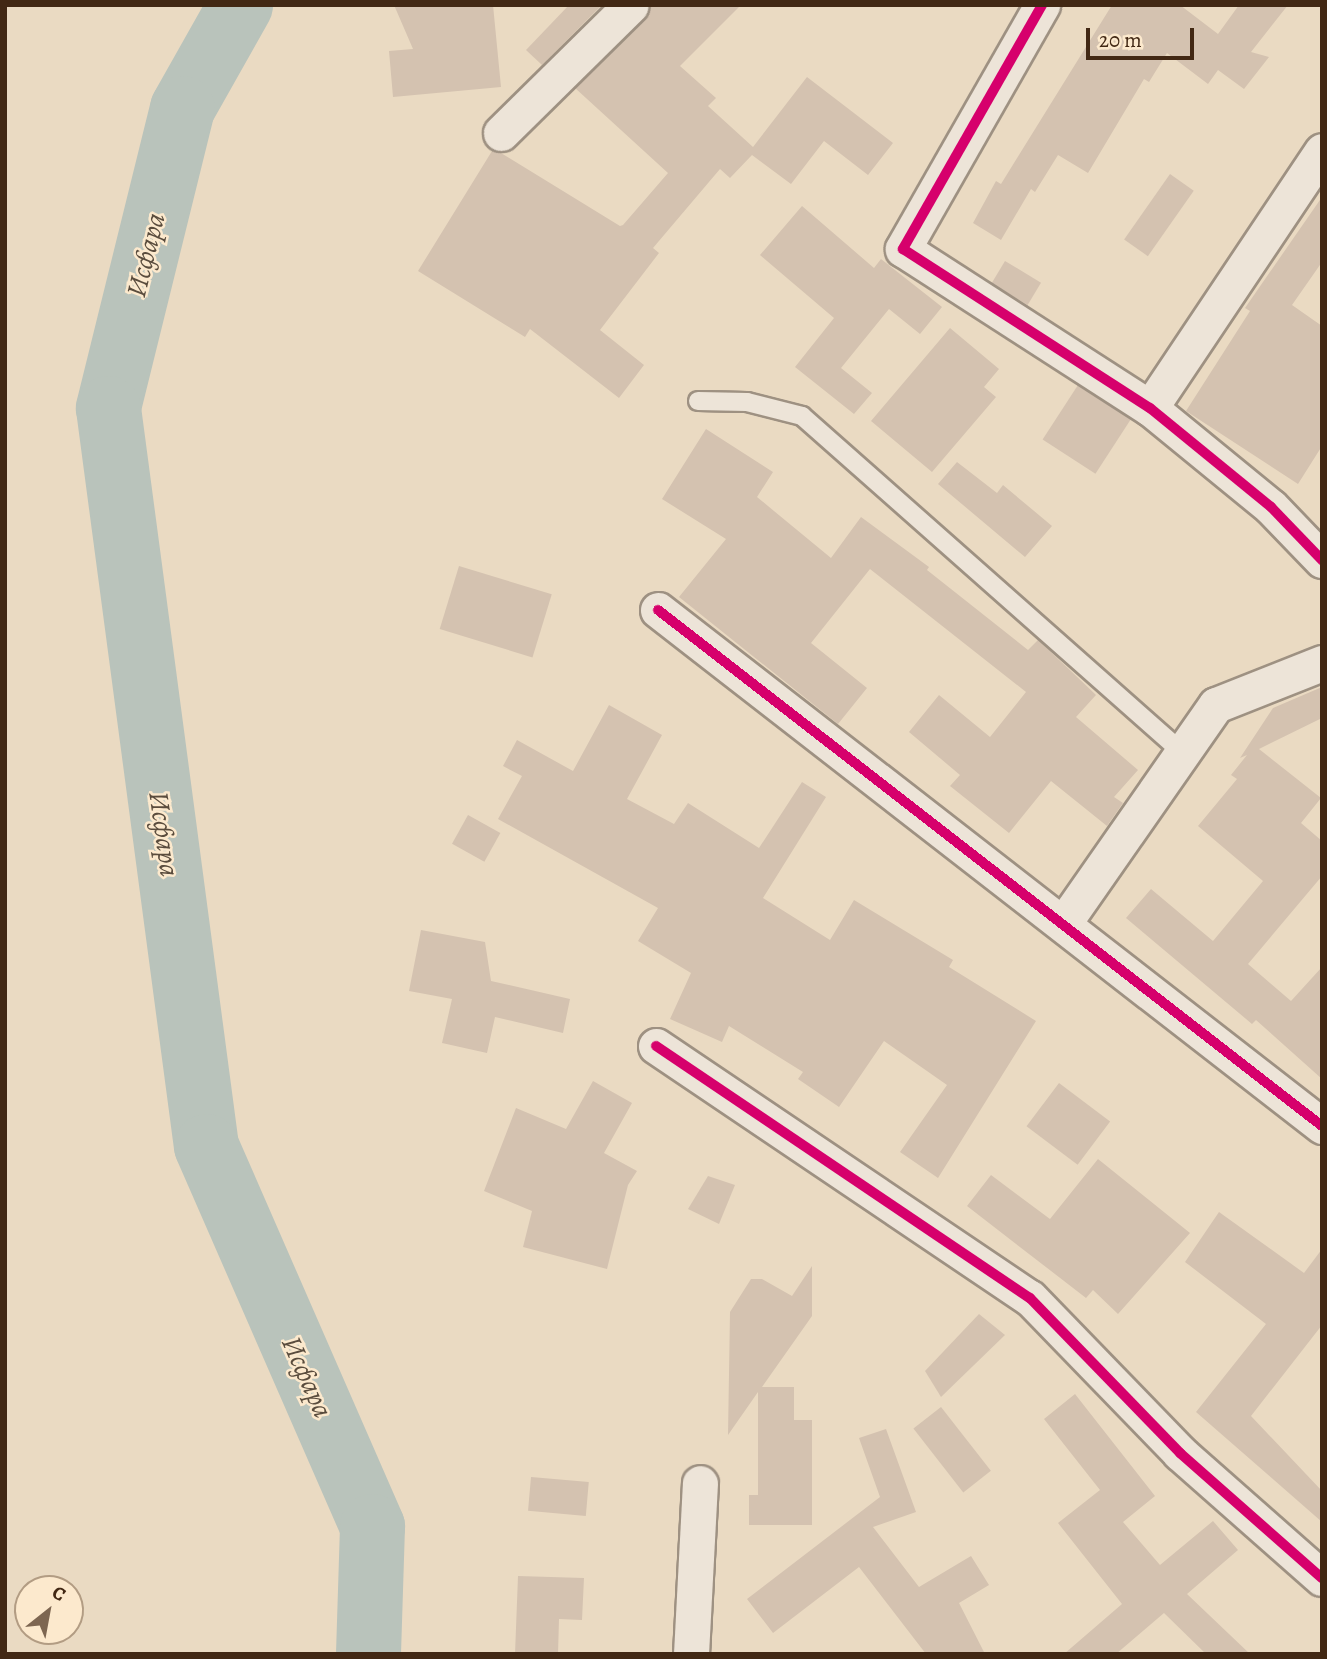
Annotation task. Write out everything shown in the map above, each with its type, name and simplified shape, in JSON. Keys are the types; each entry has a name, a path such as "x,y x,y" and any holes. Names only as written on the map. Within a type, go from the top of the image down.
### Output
{"street":[{"path":"501,133 631,5"},
{"path":"1042,5 903,249 1150,408 1271,506 1322,560"},
{"path":"1150,408 1322,151"},
{"path":"658,610 1322,1126"},
{"path":"1063,924 1216,705 1322,663"},
{"path":"656,1046 1031,1298 1180,1453 1322,1578"},
{"path":"691,1654 700,1483"}],"lane":[{"path":"698,401 747,402 802,416 1182,753"}],"building":[{"path":"394,5 493,5 501,87 393,97 389,51 413,49"},
{"path":"569,5 602,5 542,65 526,50"},
{"path":"651,5 741,5 680,66 716,98 708,106 753,147 807,77 893,143 868,175 824,141 791,184 752,155 730,178 720,169 653,248 659,253 600,330 644,365 619,398 530,329 525,337 418,271 492,151 501,153 620,226 623,225 668,173 575,88 645,19"},
{"path":"1112,5 1180,5 1218,34 1239,5 1288,5 1251,52 1269,57 1244,89 1218,70 1208,84 1167,53 1149,82 1144,79 1088,173 1058,155 1035,192 1031,189 1001,240 973,223 996,181 1001,184"},
{"path":"1170,174 1194,191 1148,256 1124,240"},
{"path":"1322,197 1322,262 1292,305 1322,326 1322,446 1298,484 1186,411 1250,311 1245,308"},
{"path":"802,206 874,268 881,259 942,307 920,334 889,309 841,368 872,393 854,414 795,367 834,318 760,255"},
{"path":"1005,261 1041,283 1028,305 992,283"},
{"path":"950,328 999,369 984,387 996,397 932,472 871,421"},
{"path":"1078,385 1131,419 1095,474 1043,440"},
{"path":"706,429 773,472 757,497 831,558 861,517 929,567 927,570 1028,650 1038,640 1096,695 1076,717 1138,770 1114,797 1123,803 1107,826 1051,781 1009,833 950,786 960,775 909,732 939,695 990,737 1026,692 870,569 811,643 867,688 838,724 679,597 726,539 662,499"},
{"path":"957,462 997,493 1003,485 1052,526 1025,557 938,484"},
{"path":"459,566 552,594 532,657 440,629"},
{"path":"1322,687 1322,718 1259,749 1321,798 1301,823 1322,841 1322,876 1248,964 1291,1001 1322,967 1322,1079 1256,1020 1252,1024 1126,918 1151,889 1213,941 1263,881 1198,826 1237,779 1231,775 1247,755 1240,758 1273,708"},
{"path":"609,705 662,735 627,799 674,824 688,803 759,848 802,782 826,797 763,898 830,940 854,900 953,960 949,967 1036,1021 938,1178 900,1152 947,1085 884,1041 839,1107 798,1079 803,1072 729,1026 722,1042 670,1019 691,973 638,941 658,908 498,819 522,776 503,766 517,740 573,771"},
{"path":"468,815 500,833 484,862 452,844"},
{"path":"421,930 485,942 491,981 570,999 563,1033 495,1017 487,1053 442,1043 452,999 409,991"},
{"path":"593,1081 632,1103 604,1153 637,1171 628,1185 607,1269 523,1247 532,1211 484,1191 516,1108 566,1129"},
{"path":"1059,1083 1110,1122 1078,1165 1027,1126"},
{"path":"1098,1159 1190,1233 1118,1314 1093,1290 1086,1298 967,1206 991,1175 1050,1219"},
{"path":"708,1176 735,1185 719,1224 688,1209"},
{"path":"1219,1212 1304,1273 1322,1249 1322,1325 1251,1416 1322,1491 1322,1522 1196,1412 1266,1324 1185,1262"},
{"path":"812,1266 812,1316 762,1387 794,1387 794,1420 812,1420 812,1525 749,1525 749,1495 758,1495 758,1392 728,1435 730,1312 751,1279 762,1279 792,1296"},
{"path":"979,1314 1005,1335 941,1397 925,1371"},
{"path":"1075,1394 1155,1496 1123,1522 1160,1565 1213,1521 1238,1550 1187,1594 1250,1654 1206,1654 1164,1613 1116,1654 1064,1654 1122,1604 1058,1523 1100,1490 1044,1419"},
{"path":"941,1407 991,1471 963,1492 913,1429"},
{"path":"886,1429 916,1512 873,1527 919,1587 971,1556 989,1585 959,1603 985,1654 926,1654 859,1567 773,1633 747,1599 880,1497 859,1438"},
{"path":"531,1477 589,1482 586,1516 528,1511"},
{"path":"518,1576 584,1578 582,1620 559,1619 558,1654 515,1654"}],"waterway":[{"name":"Исфара","path":"240,5 182,108 108,408 206,1146 372,1526 368,1654"}],"cycle path":[{"path":"1042,5 903,249 1150,408 1271,507 1322,560"},
{"path":"658,610 1322,1126"},
{"path":"656,1046 1030,1298 1180,1453 1322,1578"}]}
